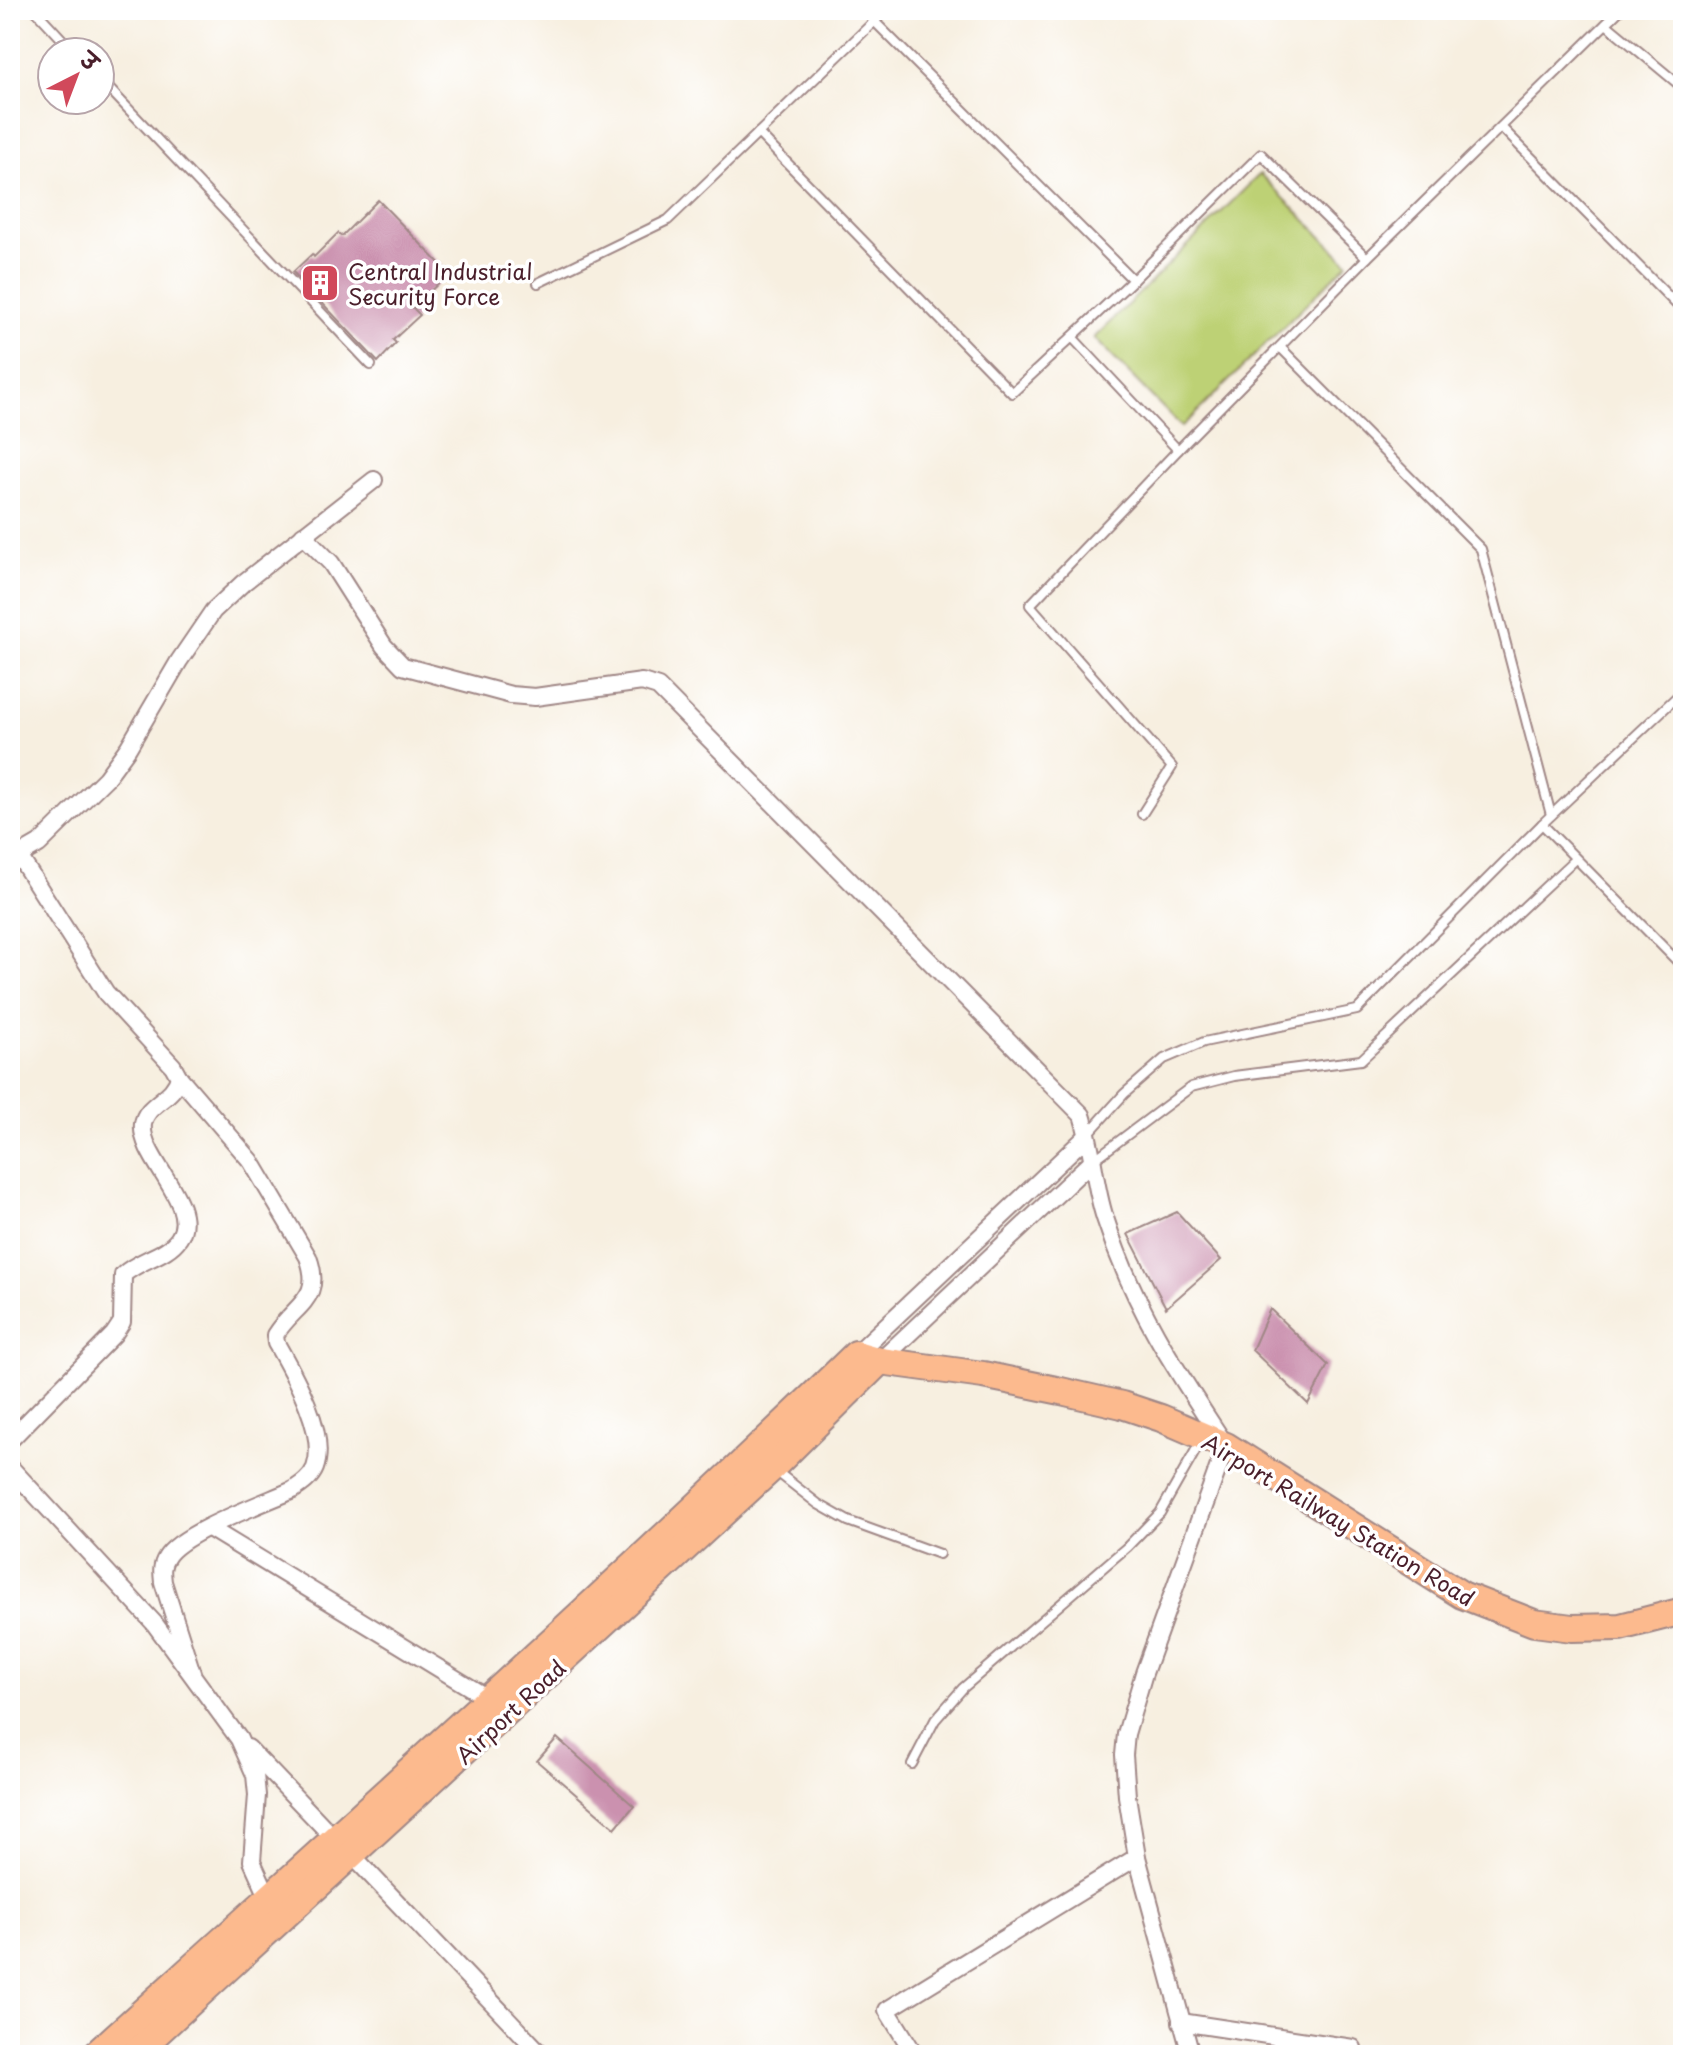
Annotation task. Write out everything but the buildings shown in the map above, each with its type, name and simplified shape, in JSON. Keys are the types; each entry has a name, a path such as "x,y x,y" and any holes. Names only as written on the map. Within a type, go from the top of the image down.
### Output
{"main road":[{"name":"Airport Railway Station Road","path":"868,1357 983,1375 1122,1405 1214,1441 1462,1595 1534,1623 1572,1628 1620,1627 1683,1611"},
{"name":"Airport Road","path":"133,2055 275,1910 772,1468 868,1357"},
{"path":"344,1847 489,1699 868,1357"},
{"path":"95,2055 275,1910"}],"street":[{"path":"192,1673 161,1569 166,1556 175,1546 293,1490 306,1481 314,1470 318,1456 311,1410 276,1343 275,1335 307,1298 313,1287 314,1273 308,1257 251,1161 173,1066 106,993 15,858 54,830 115,766 213,611 243,583 374,480"},
{"path":"303,535 331,563 384,646 403,666 500,692 535,697 642,682 658,687 1082,1115 1103,1213 1135,1300 1214,1441 1126,1734 1124,1755 1137,1857 1191,2055"},
{"path":"10,1440 114,1334 122,1322 123,1275 132,1266 168,1248 180,1237 184,1221 180,1205 144,1138 143,1122 149,1111 177,1087 179,1077"},
{"path":"868,1357 1086,1137"},
{"path":"868,1357 1091,1162"},
{"path":"10,1467 154,1623 239,1739 542,2055"},
{"path":"209,1528 489,1699"},
{"path":"239,1739 255,1775 257,1795 252,1861 275,1910"},
{"path":"915,2055 887,2010 1137,1857"},
{"path":"1181,2022 1353,2048"}],"lane":[{"path":"35,10 59,36"},
{"path":"538,283 668,220 886,10"},
{"path":"1142,814 1172,767 1030,605 1367,258 1620,10"},
{"path":"874,21 1133,280"},
{"path":"1606,24 1683,88"},
{"path":"116,96 371,365"},
{"path":"1501,127 1683,311"},
{"path":"758,133 1012,393 1261,154 1367,258"},
{"path":"1072,337 1178,450"},
{"path":"1280,347 1481,549 1551,815"},
{"path":"1086,1137 1124,1094 1164,1059 1204,1042 1357,1010 1551,815 1683,691"},
{"path":"1542,824 1683,967"},
{"path":"1091,1162 1191,1087 1234,1076 1361,1060 1575,859"},
{"path":"912,1764 935,1720 948,1703 1127,1547 1160,1513 1183,1478 1214,1441"},
{"path":"772,1468 840,1517 939,1554"}],"green space":[{"path":"1260,174 1348,263 1182,427 1094,338"}],"place":[{"name":"Central Industrial Security Force","path":"320,283"}]}
